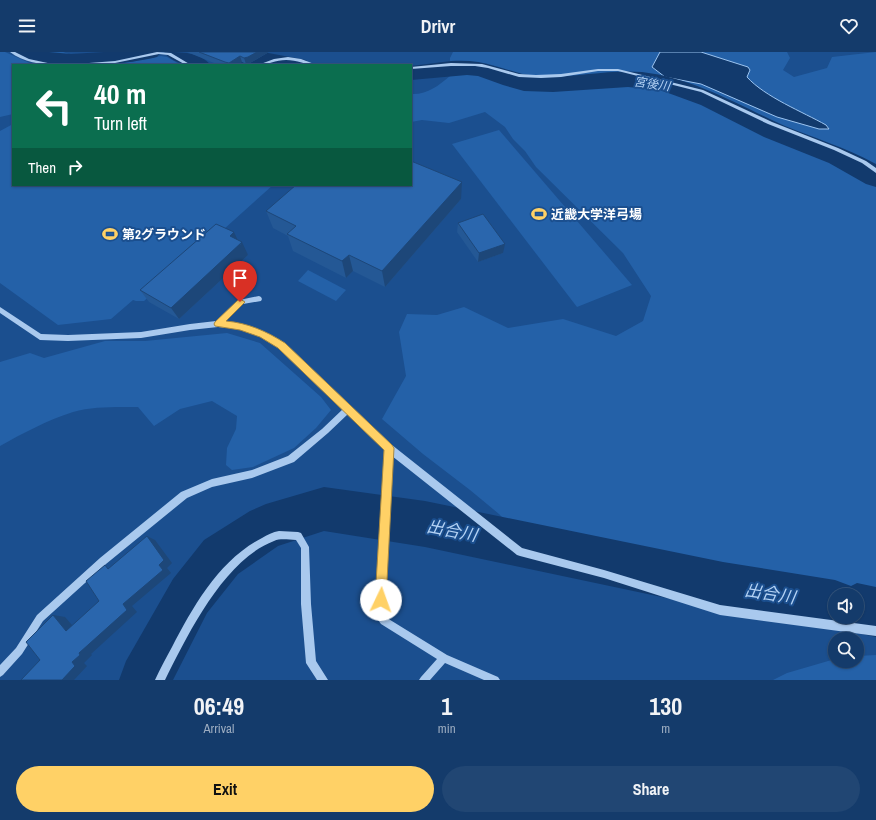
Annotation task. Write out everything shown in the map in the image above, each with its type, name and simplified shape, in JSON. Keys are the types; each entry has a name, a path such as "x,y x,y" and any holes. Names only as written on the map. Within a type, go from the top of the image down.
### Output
{"street":[{"path":"12,52 28,60 50,64"},
{"path":"89,64 115,62 160,54 168,54 187,64"},
{"path":"263,64 280,59 291,58 312,64"},
{"path":"412,68 474,64 526,76 566,75 588,70 618,70 703,91 770,124 836,149 864,162 876,171"},
{"path":"218,324 240,302 259,299"},
{"path":"0,310 40,337 68,338 141,335 218,324 240,326 257,332 282,346 389,448 520,552 604,574 720,610 876,631"},
{"path":"0,672 19,651 40,618 103,561 184,495 212,483 252,474 291,459 325,431 348,409"},
{"path":"389,448 380,616 384,621 444,658 495,680"},
{"path":"160,680 180,642 214,587 231,567 253,547 275,536 298,536 305,547 306,604 311,663 323,680"},
{"path":"424,680 444,658"}],"shaded area":[{"path":"0,52 5,52 32,64 12,64 12,114 0,117"},
{"path":"29,52 63,52 75,56 59,60 45,58"},
{"path":"453,52 787,52 790,58 783,70 794,77 827,68 832,57 876,52 876,602 864,599 864,588 828,588 828,593 644,564 523,538 499,514 423,454 382,419 406,376 399,332 407,314 437,315 464,307 508,328 563,319 616,336 643,321 651,296 623,253 536,167 505,127 485,112 449,123 422,120 412,122 412,94 427,91 437,86 450,76 450,58"},
{"path":"660,52 701,52 748,67 750,70 747,77 764,91 774,98 826,125 829,129 819,129 777,117 701,84 665,77 652,67"},
{"path":"161,56 167,57 179,64 112,64"},
{"name":"第2グラウンド","path":"12,125 12,186 272,186 144,301 133,300 111,319 58,325 0,283 0,131"},
{"name":"近畿大学洋弓場","path":"499,130 632,285 577,307 452,144"},
{"path":"308,270 346,290 336,301 298,281"},
{"path":"227,333 260,343 321,397 331,410 316,428 294,448 253,467 232,470 226,465 227,448 236,429 237,416 212,401 180,409 154,426 138,407 106,407 81,410 45,423 0,446 0,362 30,353 44,358 105,341 145,341"},
{"path":"876,655 876,680 773,680 787,673 828,661 828,668 864,668 864,656"}],"building":[{"path":"199,52 257,52 244,58 240,56 229,63"},
{"path":"412,161 462,182 382,271 349,255 342,261 287,234 296,226 266,211 295,186 412,186"},
{"path":"483,214 505,244 479,253 458,223"},
{"path":"216,224 234,232 230,236 242,242 171,308 140,290"},
{"path":"147,536 164,560 159,565 163,570 123,604 127,610 79,653 80,655 72,662 75,666 62,680 21,680 40,660 26,642 53,615 66,631 99,601 86,581 105,565 108,569"}],"waterway":[{"name":"宮後川","path":"26,52 41,57 71,61 87,61 149,52"},
{"name":"宮後川","path":"176,52 186,56 198,64"},
{"name":"宮後川","path":"252,64 264,59 292,64"},
{"name":"宮後川","path":"412,73 451,68 475,68 524,83 553,84 613,79 642,80 661,83 695,93 787,137 852,163 876,177"},
{"name":"出合川","path":"145,680 190,596 221,557 266,527 324,509 425,524 723,586 828,603"},
{"name":"出合川","path":"864,609 876,612"}],"place":[{"name":"近畿大学洋弓場","path":"539,214"},
{"name":"第2グラウンド","path":"110,234"}],"route":[{"path":"240,302 218,324 240,326 263,334 282,346 389,448 381,600"}]}
